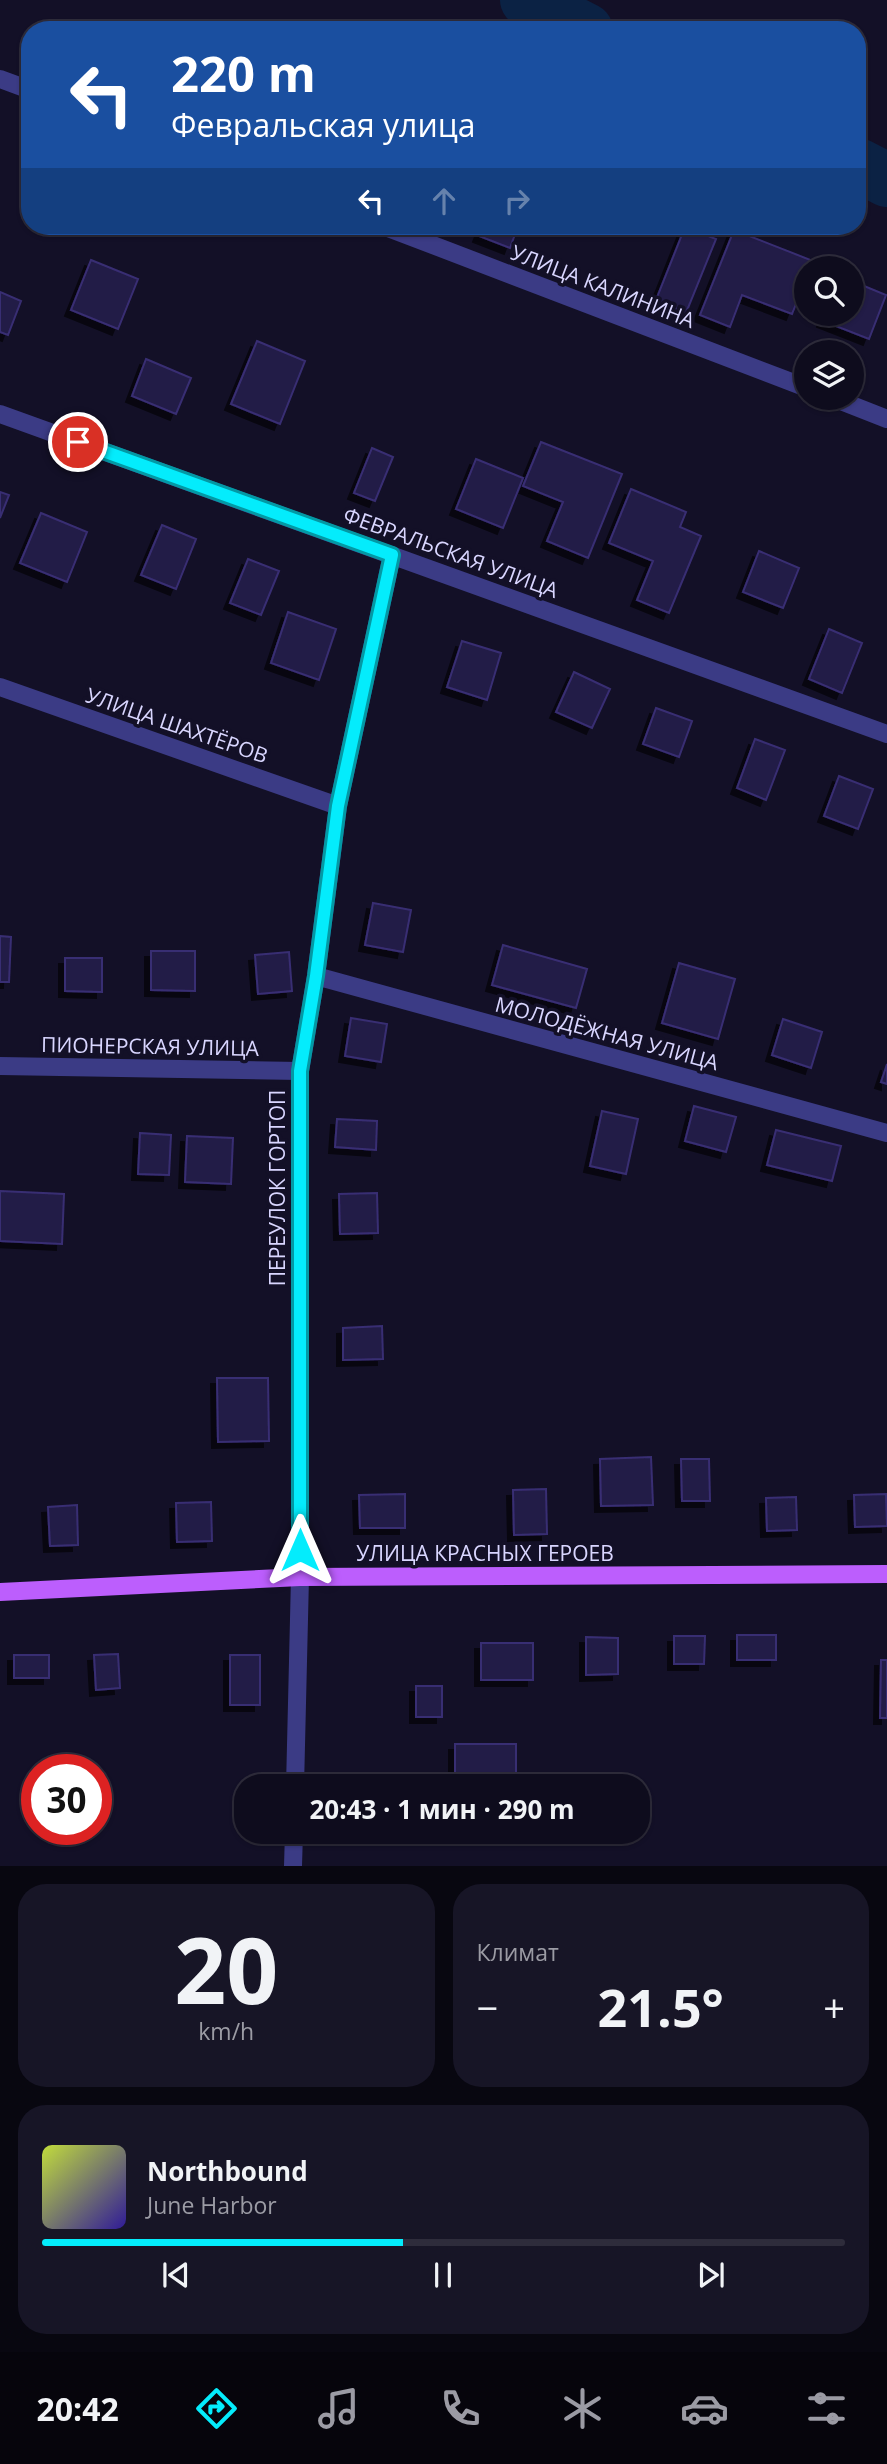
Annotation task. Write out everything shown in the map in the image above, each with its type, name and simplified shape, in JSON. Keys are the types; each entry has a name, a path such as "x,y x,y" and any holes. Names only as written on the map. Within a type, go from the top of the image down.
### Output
{"main road":[{"name":"УЛИЦА КРАСНЫХ ГЕРОЕВ","path":"0,1592 300,1577 887,1574"}],"street":[{"path":"0,79 21,87"},
{"name":"УЛИЦА КАЛИНИНА","path":"407,235 794,383"},
{"path":"864,410 887,419"},
{"name":"ФЕВРАЛЬСКАЯ УЛИЦА","path":"0,414 887,734"},
{"name":"ПЕРЕУЛОК ГОРТОП","path":"295,1774 300,1577 300,1071 316,976 338,806 392,555"},
{"name":"УЛИЦА ШАХТЁРОВ","path":"0,687 338,806"},
{"name":"МОЛОДЁЖНАЯ УЛИЦА","path":"316,976 887,1133"},
{"name":"ПИОНЕРСКАЯ УЛИЦА","path":"0,1066 300,1071"},
{"path":"293,1866 294,1844"}],"building":[{"path":"479,235 515,235 510,248"},
{"path":"682,235 706,235 716,239 686,313 656,300"},
{"path":"732,235 747,235 800,256 794,256 792,314 742,295 730,327 700,315"},
{"path":"91,260 138,279 118,329 71,310"},
{"path":"864,286 886,295 869,339 836,326 864,326"},
{"path":"0,292 21,301 8,335 0,332"},
{"path":"257,341 305,361 280,424 231,404"},
{"path":"146,359 191,378 176,414 132,396"},
{"path":"541,442 622,474 588,558 547,541 563,502 523,486"},
{"path":"372,448 393,457 375,501 354,493"},
{"path":"476,459 523,478 503,528 456,509"},
{"path":"631,489 686,512 680,527 701,536 669,613 637,600 653,561 609,543"},
{"path":"0,492 9,495 0,518"},
{"path":"41,513 87,532 67,582 20,563"},
{"path":"162,525 196,539 176,589 141,575"},
{"path":"759,551 799,568 783,608 743,592"},
{"path":"248,559 279,571 261,615 230,603"},
{"path":"288,612 336,629 319,680 271,663"},
{"path":"829,629 862,643 842,693 809,679"},
{"path":"462,641 501,653 487,700 447,687"},
{"path":"574,672 610,689 592,728 556,712"},
{"path":"656,708 692,721 679,757 643,744"},
{"path":"755,739 785,750 766,800 737,788"},
{"path":"839,776 873,789 858,829 824,816"},
{"path":"373,903 411,910 403,952 365,945"},
{"path":"0,936 11,937 9,982 0,982"},
{"path":"503,945 587,969 576,1008 492,985"},
{"path":"151,951 195,951 195,991 151,990"},
{"path":"289,952 292,991 258,994 255,955"},
{"path":"65,958 102,958 102,992 65,991"},
{"path":"679,963 735,979 718,1039 662,1023"},
{"path":"351,1018 387,1024 381,1062 345,1056"},
{"path":"783,1019 822,1032 811,1068 772,1055"},
{"path":"887,1064 887,1084 881,1082"},
{"path":"694,1106 736,1117 726,1152 685,1141"},
{"path":"602,1111 638,1119 626,1174 590,1166"},
{"path":"337,1119 377,1121 376,1150 335,1147"},
{"path":"776,1130 841,1146 832,1181 767,1165"},
{"path":"140,1133 171,1135 169,1175 138,1174"},
{"path":"187,1136 233,1138 231,1184 185,1182"},
{"path":"0,1191 64,1194 62,1244 0,1241"},
{"path":"377,1193 378,1233 340,1234 339,1194"},
{"path":"382,1326 383,1359 343,1360 343,1328"},
{"path":"217,1378 268,1378 269,1441 218,1442"},
{"path":"651,1457 653,1505 601,1506 600,1459"},
{"path":"681,1459 709,1459 710,1501 682,1501"},
{"path":"546,1489 547,1534 514,1535 513,1490"},
{"path":"405,1494 405,1528 360,1528 359,1495"},
{"path":"886,1494 887,1526 855,1527 854,1495"},
{"path":"796,1497 797,1530 767,1531 766,1498"},
{"path":"211,1502 212,1541 177,1542 176,1503"},
{"path":"77,1505 78,1545 50,1546 48,1507"},
{"path":"737,1635 776,1635 776,1660 737,1660"},
{"path":"674,1636 705,1636 704,1664 674,1664"},
{"path":"586,1637 618,1638 618,1674 586,1675"},
{"path":"481,1643 533,1643 533,1680 481,1680"},
{"path":"118,1654 120,1688 96,1690 94,1655"},
{"path":"14,1655 49,1655 49,1678 14,1678"},
{"path":"230,1655 260,1655 260,1705 230,1705"},
{"path":"881,1660 887,1660 887,1718 880,1718"},
{"path":"416,1686 442,1686 442,1717 416,1717"},
{"path":"455,1744 516,1744 516,1774 455,1774"}],"waterway":[{"path":"527,0 568,21"},
{"path":"866,169 887,180"}],"route":[{"path":"78,442 392,555 338,806 316,976 300,1071 300,1550"}]}
